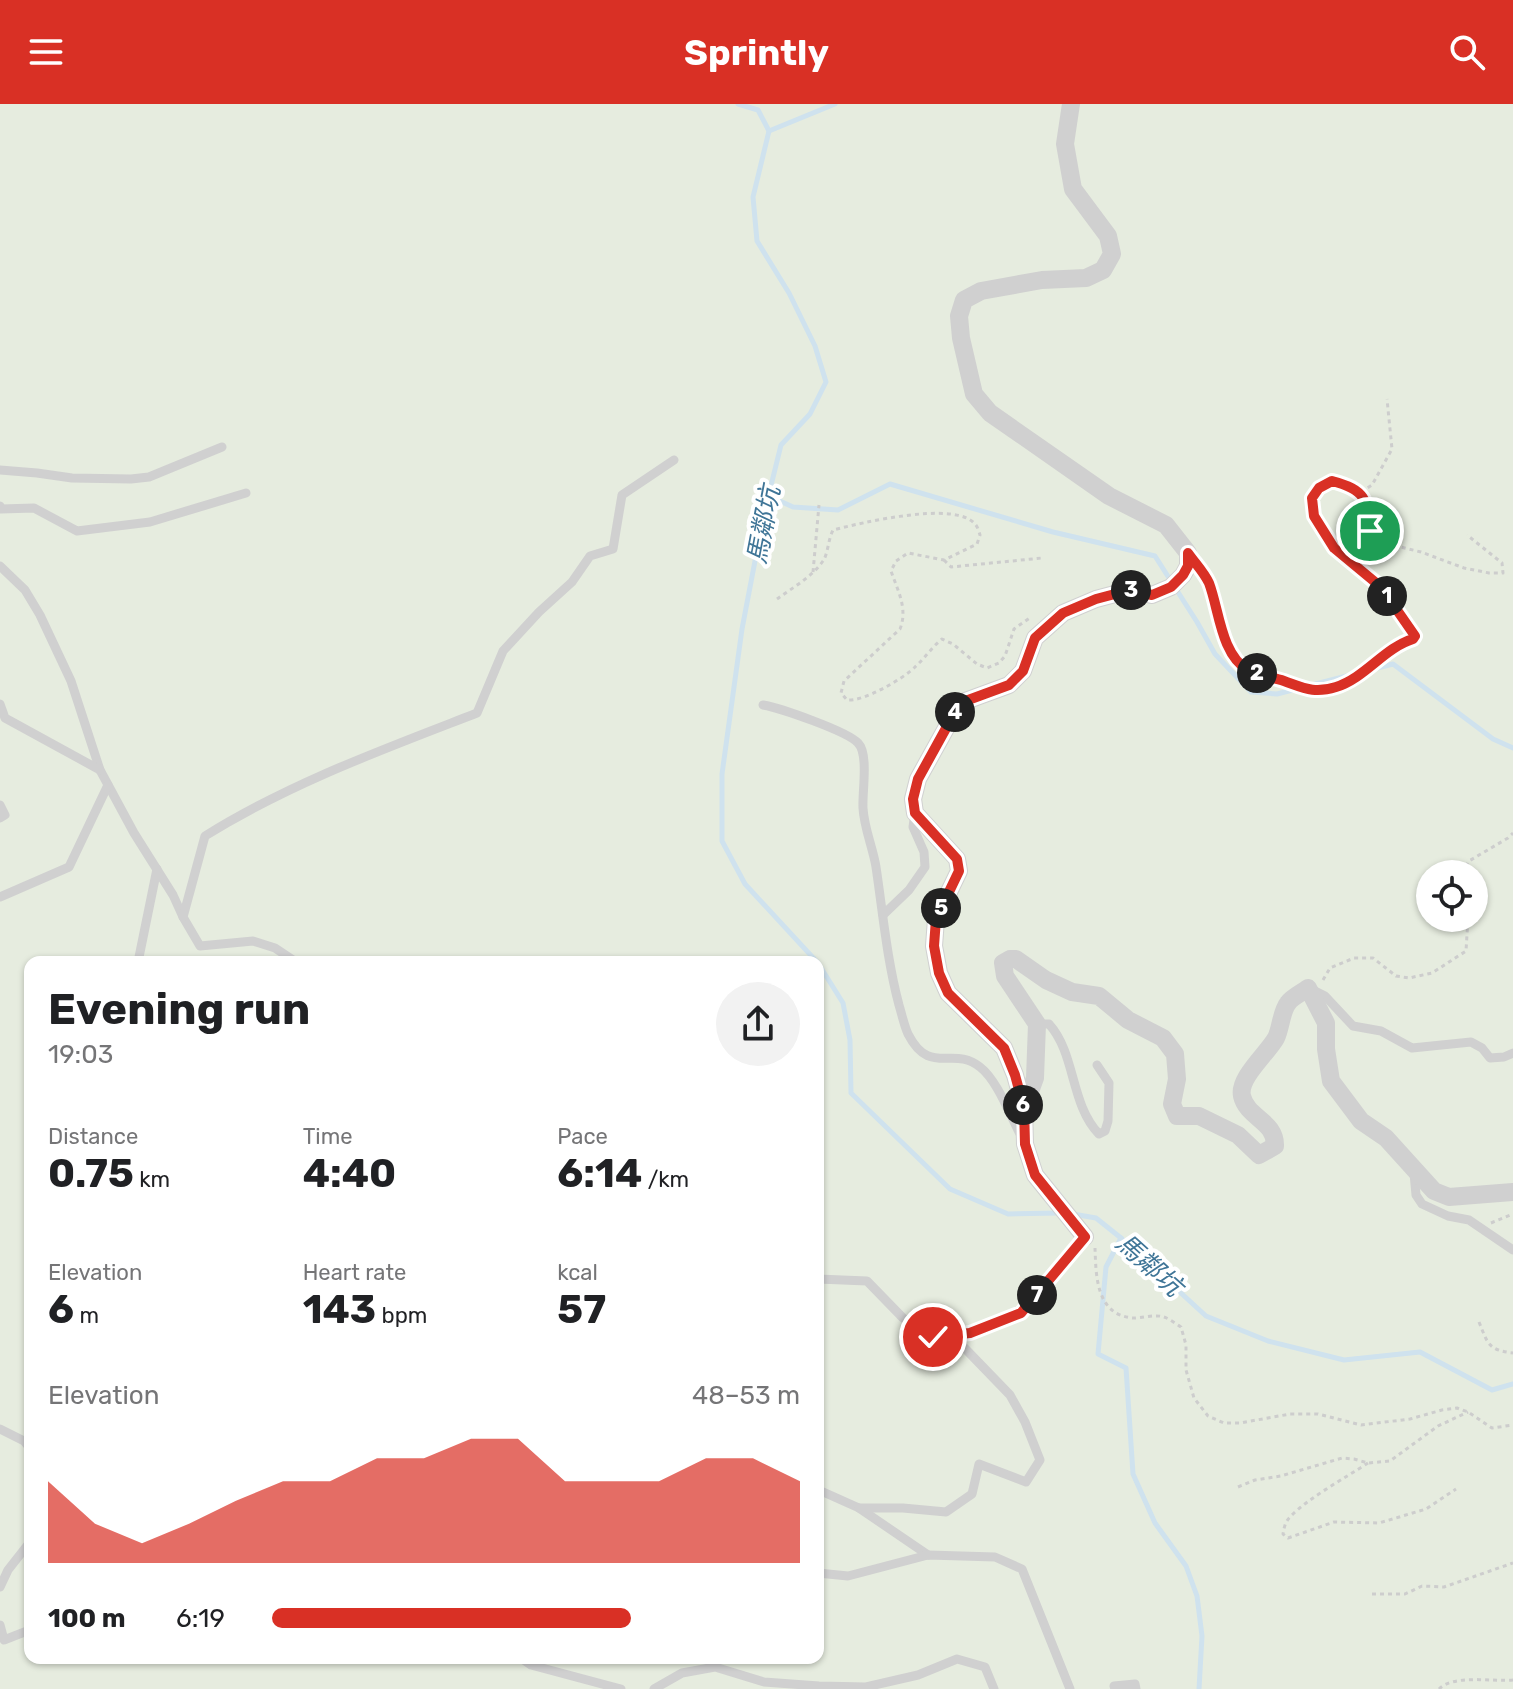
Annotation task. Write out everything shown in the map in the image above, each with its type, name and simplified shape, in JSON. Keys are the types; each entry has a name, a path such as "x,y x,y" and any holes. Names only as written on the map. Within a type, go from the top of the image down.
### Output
{"street":[{"path":"1071,104 1065,144 1073,189 1108,236 1112,254 1103,270 1086,278 1042,280 981,291 964,300 959,316 960,327 974,394 990,413 1109,496 1166,525 1188,553 1188,566 1177,581 1152,595 1130,590 1096,599 1063,613 1035,638 1023,671 1009,685 960,703 918,779 913,799 915,813 957,859 959,871 936,919 934,946 939,973 948,993 1004,1048 1024,1108 1025,1144 1035,1175 1075,1223"},
{"path":"1024,1108 1035,1078 1037,1024 1005,976 1003,963 1010,959 1016,959 1046,980 1072,992 1099,996 1128,1020 1163,1038 1175,1054 1177,1079 1172,1104 1177,1116 1199,1116 1238,1135 1259,1155 1275,1146 1276,1137 1247,1108 1241,1094 1243,1082 1276,1037 1288,1002 1317,992 1326,1023 1331,1081 1361,1121 1386,1138 1434,1191 1449,1197 1513,1192"}],"lane":[{"path":"0,470 72,478 131,479 149,477 222,447"},
{"path":"183,917 205,836 232,819 330,771 477,713 503,651 572,582 590,556 613,549 622,495 674,460"},
{"path":"0,506 1,509 34,508 77,531 150,522 246,493"},
{"path":"0,566 25,590 40,615 71,681 100,770 200,946 253,941 275,948 287,956"},
{"path":"0,704 5,718 100,770"},
{"path":"763,705 848,735 859,744 864,754 863,812 875,863 891,976 906,1031 916,1048 929,1058 965,1059 980,1067 993,1082 1025,1144"},
{"path":"0,897 69,867 108,785"},
{"path":"0,805 5,815 0,818"},
{"path":"883,915 909,890 925,867 924,852 913,827 915,813"},
{"path":"139,956 157,869"},
{"path":"1317,992 1353,1026 1381,1031 1412,1048 1471,1042 1482,1048 1490,1058 1513,1053"},
{"path":"1037,1024 1049,1024 1059,1035 1080,1102 1092,1127 1099,1134 1105,1131 1108,1121 1109,1083 1097,1065"},
{"path":"1414,1170 1416,1195 1422,1204 1448,1216 1469,1220 1513,1250"},
{"path":"824,1279 867,1281 903,1318 933,1337 970,1333 1021,1313 1075,1223"},
{"path":"859,1508 946,1512 972,1494 979,1464 1026,1482 1040,1460 1010,1395 952,1335"},
{"path":"0,1429 24,1441"},
{"path":"824,1492 859,1508 928,1555"},
{"path":"0,1587 8,1570 24,1550"},
{"path":"824,1574 848,1576 928,1555 995,1557 1022,1569 1070,1689"},
{"path":"0,1625 4,1640 24,1632"},
{"path":"654,1689 682,1673 715,1667 764,1682 866,1687 918,1675 957,1659 985,1667 994,1689"},
{"path":"530,1664 621,1689"},
{"path":"1115,1689 1114,1686 1135,1684 1136,1689"}],"path":[{"path":"1361,492 1372,485 1392,449 1387,399"},
{"path":"1188,553 1207,580 1219,624 1234,657 1248,670 1315,692 1340,687 1415,636 1381,587 1334,548 1314,516 1312,498 1319,488 1332,481 1361,492 1368,505 1370,531 1384,543 1421,552 1464,568 1503,573 1502,563 1467,535"},
{"path":"813,572 819,505"},
{"path":"777,599 826,559 828,540 833,530 853,525 935,512 959,515 974,522 980,535 977,544 944,560"},
{"path":"1042,558 951,567 944,560 908,553 896,561 891,571 904,606 900,629 844,681 841,693 847,700 856,701 885,687 914,670 942,639 987,668 999,663 1005,656 1014,629 1028,618 1063,613"},
{"path":"1471,860 1513,833"},
{"path":"1317,992 1330,968 1354,958 1373,958 1396,976 1409,978 1432,973 1466,951 1467,932"},
{"path":"1481,1228 1513,1214"},
{"path":"1075,1223 1096,1249 1098,1287 1109,1309 1129,1318 1163,1317 1181,1327 1186,1345 1186,1370 1194,1398 1208,1416 1224,1423 1240,1423 1290,1414 1318,1414 1361,1425 1410,1419 1457,1408 1492,1428 1513,1425"},
{"path":"1479,1322 1488,1345 1496,1351 1513,1353"},
{"path":"1238,1487 1342,1458 1368,1463 1390,1461 1438,1426 1468,1412"},
{"path":"1368,1463 1289,1518 1283,1534 1288,1538 1334,1522 1379,1523 1426,1509 1456,1489"},
{"path":"1372,1594 1405,1594 1422,1586 1444,1587 1513,1563"},
{"path":"1439,1689 1444,1684 1471,1680 1513,1680"}],"shaded area":[{"path":"0,104 1513,104 1513,1689 0,1689"}],"waterway":[{"name":"馬鄰坑","path":"738,104 758,110 769,131 753,197 757,241 789,293 815,346 826,382 810,414 781,445 764,514 742,629 722,774 722,841 745,884 811,956"},
{"path":"769,131 835,104"},
{"path":"769,496 793,507 838,510 890,484 1053,532 1155,556 1215,654 1251,692 1277,694 1393,664 1493,739 1513,748"},
{"name":"馬鄰坑","path":"824,973 843,1003 850,1040 851,1093 950,1189 1008,1214 1060,1213"},
{"name":"馬鄰坑","path":"1073,1214 1096,1218 1206,1316 1268,1341 1344,1360 1420,1352 1492,1390 1513,1384"},
{"path":"1121,1238 1106,1267 1098,1354 1126,1368 1133,1474 1155,1523 1186,1566 1197,1596 1202,1636 1199,1689"}],"route":[{"path":"933,1337 970,1333 1021,1313 1085,1237 1035,1175 1025,1144 1024,1108 1004,1048 948,993 939,973 934,946 936,919 959,871 957,859 915,813 913,799 918,779 960,703 1009,685 1023,671 1035,638 1063,613 1096,599 1130,590 1152,595 1171,587 1188,566 1188,553 1207,580 1219,624 1234,657 1248,670 1315,692 1340,687 1415,636 1381,587 1334,548 1314,516 1312,498 1319,488 1332,481 1361,492 1368,505 1370,531"}]}
